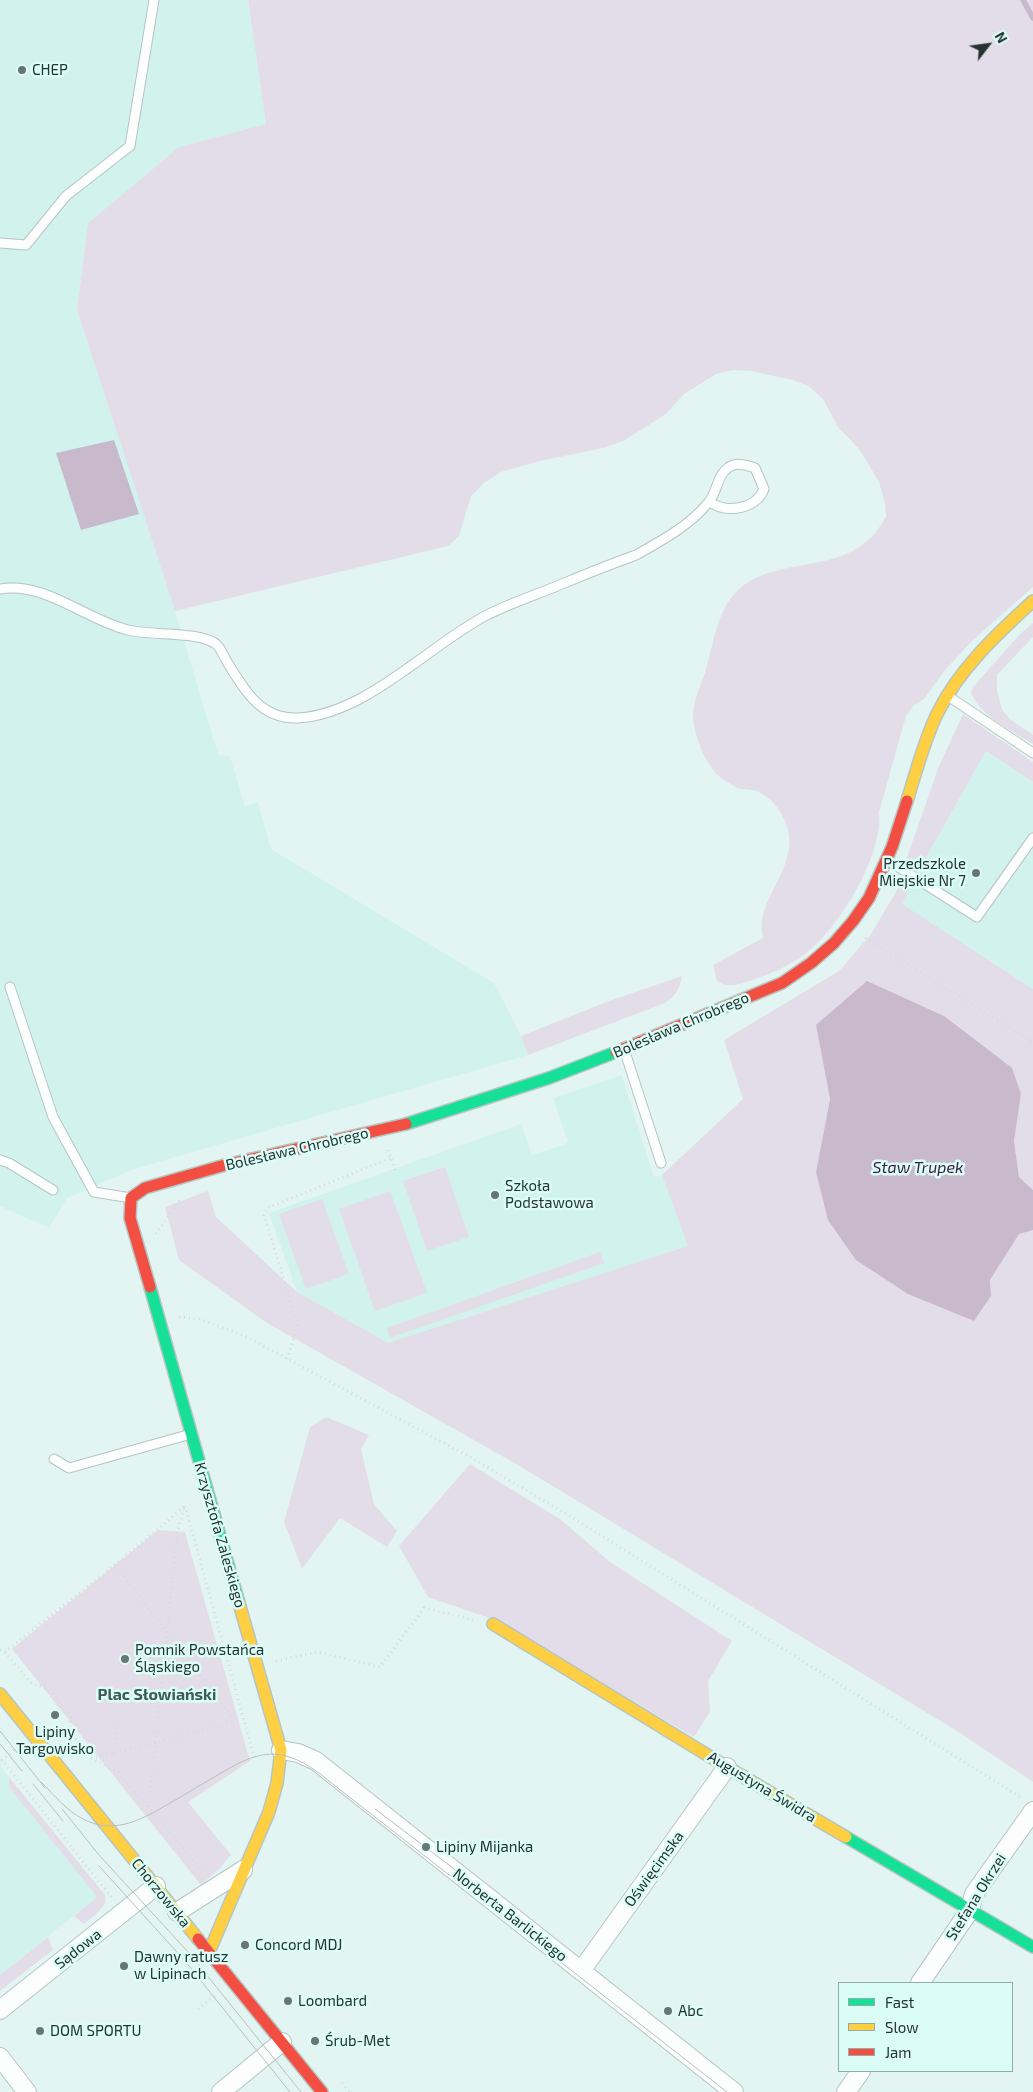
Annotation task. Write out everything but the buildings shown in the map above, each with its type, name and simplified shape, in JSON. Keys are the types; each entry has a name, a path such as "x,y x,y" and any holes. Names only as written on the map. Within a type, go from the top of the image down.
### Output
{"street":[{"name":"Bolesława Chrobrego","path":"131,1198 145,1188 225,1165 407,1124 549,1078 782,983 804,970 851,926 872,894 889,860 921,757 937,714 947,696 975,656 1033,601"},
{"name":"Krzysztofa Zaleskiego","path":"131,1198 130,1218 281,1750 278,1788 268,1818 243,1869 209,1952"},
{"name":"Augustyna Świdra","path":"493,1624 727,1767 1033,1947"},
{"name":"Chorzowska","path":"0,1694 322,2092"},
{"name":"Norberta Barlickiego","path":"281,1750 316,1761 734,2092"},
{"name":"Oświęcimska","path":"581,1971 727,1767"},
{"name":"Stefana Okrzei","path":"921,1982 970,1910 974,1894 1029,1805"},
{"path":"177,1912 243,1869"},
{"name":"Sądowa","path":"0,2010 156,1886"},
{"path":"220,2092 282,2042"},
{"path":"0,2058 27,2092"},
{"path":"846,2092 860,2072"}],"lane":[{"path":"0,243 26,245 66,196 130,146 154,0"},
{"path":"0,589 38,591 110,625 128,630 162,635 196,636 206,639 218,645 248,694 260,708 275,715 297,718 314,716 357,700 486,615 636,555 670,536 710,502 722,473 731,466 743,464 755,468 764,489 760,498 750,505 731,509 718,508 710,502"},
{"path":"947,696 1033,753"},
{"path":"889,860 977,917 1033,838"},
{"path":"10,987 53,1116 94,1192 131,1198"},
{"path":"624,1049 661,1163"},
{"path":"0,1160 9,1163 54,1190"},
{"path":"54,1459 69,1468 191,1434"}],"path":[{"path":"868,929 863,937 1033,1042"},
{"path":"385,1143 395,1170"},
{"path":"287,1359 298,1326 264,1215 267,1208 391,1158"},
{"path":"151,1240 183,1196"},
{"path":"157,1315 199,1319 244,1336 470,1458 578,1521 1029,1805"},
{"path":"5,1652 115,1566 190,1500"},
{"path":"149,1808 176,1534 185,1505"},
{"path":"185,1505 255,1760"},
{"path":"115,1566 235,1721"},
{"path":"257,1665 317,1652 380,1667 424,1608 493,1624"},
{"path":"0,1650 5,1652 32,1684 49,1689 71,1716 68,1729 91,1758 118,1772 206,1875"},
{"path":"113,1754 120,1708"},
{"path":"91,1758 156,1744 235,1721 244,1721"},
{"path":"2,1760 112,1898 111,1903"},
{"path":"337,2077 350,2092"}],"shaded area":[{"path":"0,0 248,0 266,124 179,147 88,223 77,310 175,611 218,754 230,757 245,806 258,802 271,849 494,983 521,1036 528,1055 134,1169 67,1198 49,1228 0,1206"},
{"path":"248,0 1033,0 1033,587 973,640 946,669 924,699 914,705 906,716 879,812 879,829 867,869 845,909 832,927 805,954 787,965 767,975 739,984 726,985 717,981 713,965 763,938 762,919 765,908 785,865 789,842 788,830 778,808 769,799 757,791 734,786 724,780 712,768 698,740 693,713 721,616 738,590 752,580 768,573 837,558 853,551 873,536 886,517 885,503 879,482 859,449 838,427 823,399 810,387 793,380 751,371 733,370 716,374 684,394 666,414 623,441 603,448 540,461 501,472 484,483 471,496 459,536 448,546 175,611 77,310 88,223 179,147 266,124"},
{"path":"1033,623 1033,637 997,675 997,690 1002,710 1011,720 1033,735 1033,744 989,716 971,693 973,687 1020,634"},
{"path":"963,714 1033,762 1033,782 986,751 920,869 906,860 939,766"},
{"name":"Przedszkole Miejskie Nr 7","path":"986,751 1033,782 1033,989 901,904"},
{"path":"912,884 902,904 1033,989 1033,1190 1019,1177 1014,1141 1021,1094 816,1025 830,1099 816,1173 974,1321 991,1296 990,1280 1019,1233 1033,1230 1033,1782 957,1731 518,1465 267,1323 179,1260 165,1207 208,1191 216,1217 297,1292 388,1343 688,1246 662,1175 743,1099 724,1040 839,971 871,934 900,885"},
{"path":"682,976 677,991 665,1003 528,1055 521,1036 609,1001"},
{"name":"Szkoła Podstawowa","path":"622,1075 654,1177 662,1175 689,1246 388,1344 297,1292 269,1213 521,1124 532,1155 563,1145 568,1142 553,1098"},
{"path":"445,1167 469,1237 427,1251 403,1181"},
{"path":"390,1191 427,1293 375,1311 339,1209"},
{"path":"322,1199 349,1274 306,1289 279,1214"},
{"path":"600,1252 604,1263 390,1338 387,1328"},
{"path":"326,1417 369,1435 361,1449 374,1504 397,1531 387,1547 340,1518 302,1569 284,1522 310,1427"},
{"path":"470,1464 560,1519 610,1562 732,1641 708,1681 710,1712 694,1737 495,1620 428,1597 399,1546"},
{"path":"158,1530 185,1532 250,1761 188,1802 231,1855 201,1885 12,1649"},
{"path":"0,1765 9,1777 9,1787 97,1897 0,1975"},
{"path":"9,1777 105,1895 105,1904 84,1924 74,1916 97,1897 9,1787"},
{"path":"48,1937 53,1950 0,1991 0,1975"}],"water":[{"path":"114,440 139,514 81,530 56,453"},
{"name":"Staw Trupek","path":"867,981 944,1016 1012,1068 1021,1094 1014,1141 1019,1177 1033,1190 1033,1230 1019,1234 990,1280 991,1296 974,1321 908,1294 856,1260 828,1220 816,1172 830,1099 816,1025"}],"waterway":[{"path":"1023,0 1033,18"}],"tram line":[{"path":"0,1731 45,1788"},
{"path":"0,1744 22,1771"},
{"path":"41,1782 77,1816 95,1824 107,1826 129,1823 151,1814 250,1758 274,1754 296,1760 322,1775 727,2092"},
{"path":"33,1784 63,1821"},
{"path":"62,1809 99,1855 189,1953 301,2092"},
{"path":"375,1809 474,1884 487,1896"},
{"path":"99,1866 185,1961 290,2092"}],"traffic: fast":[{"path":"406,1124 549,1078 616,1052"},
{"path":"150,1287 239,1603"},
{"path":"846,1837 1033,1947"}],"traffic: slow":[{"path":"907,801 928,735 937,714 956,682 980,653 1033,601"},
{"path":"209,1952 269,1812 277,1783 281,1750 239,1603"},
{"path":"493,1624 727,1767 846,1837"},
{"path":"0,1694 198,1939"}],"traffic: jam":[{"path":"616,1052 782,983 811,963 834,943 869,898 892,847 907,801"},
{"path":"150,1287 130,1218 131,1198 145,1188 225,1165 406,1124"},
{"path":"198,1939 322,2092"}],"place":[{"name":"CHEP","path":"22,70"},
{"name":"Przedszkole Miejskie Nr 7","path":"976,873"},
{"name":"Szkoła Podstawowa","path":"495,1195"},
{"name":"Pomnik Powstańca Śląskiego","path":"125,1659"},
{"name":"Lipiny Targowisko","path":"55,1715"},
{"name":"Lipiny Mijanka","path":"426,1847"},
{"name":"Concord MDJ","path":"245,1945"},
{"name":"Dawny ratusz w Lipinach","path":"124,1966"},
{"name":"Loombard","path":"288,2001"},
{"name":"Abc","path":"668,2011"},
{"name":"DOM SPORTU","path":"40,2031"},
{"name":"Śrub-Met","path":"315,2041"}],"district":[{"name":"Plac Słowiański","path":"157,1695"}]}
